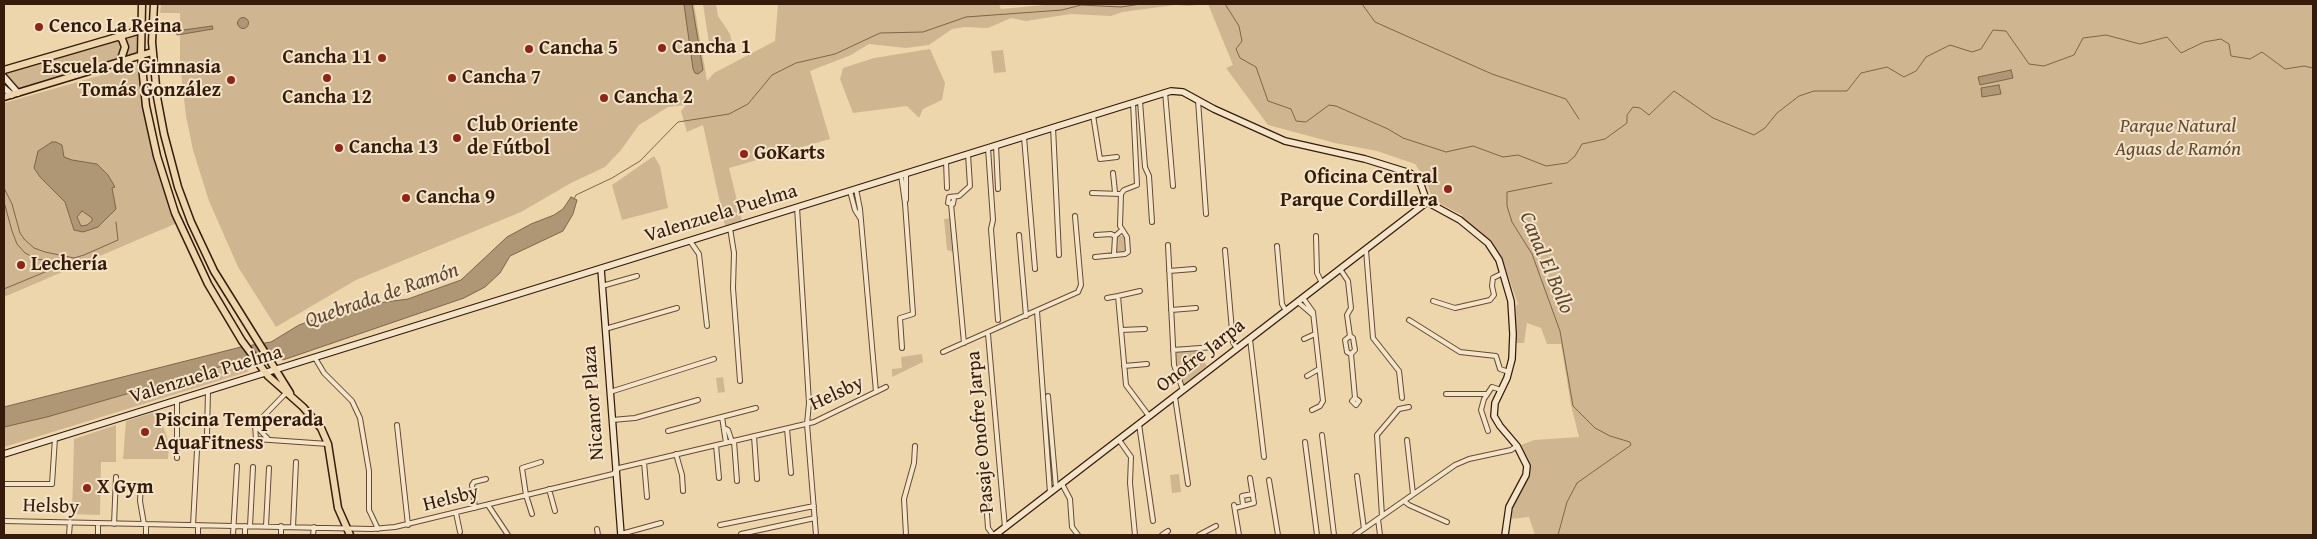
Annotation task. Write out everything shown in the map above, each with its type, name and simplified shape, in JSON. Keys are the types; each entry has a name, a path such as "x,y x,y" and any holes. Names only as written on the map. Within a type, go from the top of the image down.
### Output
{"main road":[{"path":"142,4 141,56 153,140 171,203 198,267 242,341 266,373 319,424 328,444 338,508 350,535"},
{"path":"154,4 152,52 164,134 184,205 214,271 293,398"},
{"path":"4,70 141,30"},
{"path":"141,30 152,42"},
{"path":"118,36 122,39 125,47 120,62"},
{"path":"4,97 152,52"}],"street":[{"path":"4,77 15,94"},
{"path":"4,88 15,94"},
{"name":"Valenzuela Puelma","path":"4,454 1176,90 1285,141 1365,159 1410,173 1420,182 1427,202"},
{"path":"1165,92 1173,186"},
{"path":"1140,100 1146,167 1149,176 1152,222"},
{"path":"1198,100 1206,214"},
{"path":"1095,257 1125,254 1128,252 1127,237 1122,231 1121,194 1124,190 1137,185 1133,102"},
{"path":"1093,115 1100,159 1117,157"},
{"path":"1052,128 1059,255"},
{"path":"1024,137 1035,269"},
{"path":"996,145 998,189"},
{"path":"988,148 993,220 991,229 998,320"},
{"path":"964,343 952,204 948,203 947,199 963,194 970,186 968,154"},
{"path":"946,161 947,188"},
{"path":"1113,173 1115,192"},
{"path":"902,348 900,318 913,314 903,174"},
{"path":"853,190 855,210 860,218 876,392"},
{"path":"1092,193 1115,192 1121,194"},
{"path":"1427,202 1460,220 1484,238 1496,254 1511,301 1513,345 1509,372 1495,403 1494,416 1517,446 1527,466 1526,475 1509,507 1505,535"},
{"name":"Onofre Jarpa","path":"994,535 1427,202"},
{"path":"797,208 809,403 807,424 816,535"},
{"path":"943,352 988,334 1064,299 1080,289 1076,216"},
{"path":"730,228 734,252 733,288 740,381"},
{"path":"1115,236 1122,231"},
{"path":"1096,235 1111,234 1115,236"},
{"path":"1019,235 1026,316"},
{"path":"1114,254 1115,236"},
{"path":"1316,236 1317,273 1322,283"},
{"path":"690,241 699,254 707,326"},
{"path":"1168,245 1173,350 1176,374 1183,390"},
{"path":"1277,246 1281,299 1286,311"},
{"path":"1225,250 1234,342 1237,349"},
{"path":"1366,250 1373,338 1399,371 1402,398"},
{"name":"Nicanor Plaza","path":"601,269 621,535"},
{"path":"1168,271 1194,269"},
{"path":"1340,269 1348,281 1350,308 1347,315 1350,336 1353,338 1355,350 1351,354"},
{"path":"1433,301 1455,308 1490,300 1494,296 1492,280 1503,273"},
{"path":"602,286 637,276"},
{"path":"1107,298 1140,291"},
{"path":"1118,296 1126,385 1149,416"},
{"path":"1301,300 1313,315 1323,401 1320,406 1312,410"},
{"path":"605,329 677,308"},
{"path":"1171,310 1196,308"},
{"path":"1037,311 1050,493"},
{"path":"1409,320 1460,352 1496,356 1500,369 1509,372"},
{"path":"1121,330 1145,329"},
{"name":"Pasaje Onofre Jarpa","path":"988,334 1005,528"},
{"path":"1304,339 1315,334"},
{"path":"1350,336 1345,340 1347,352 1351,354 1355,398"},
{"path":"1250,339 1264,457"},
{"path":"1173,350 1214,347"},
{"path":"315,358 328,378 352,401 360,418 369,471 369,510 378,529"},
{"path":"610,392 714,359"},
{"path":"1124,366 1147,364"},
{"path":"1307,376 1319,369"},
{"name":"Helsby","path":"4,521 378,529 408,525 613,474 616,471 644,462 807,424 886,387"},
{"path":"1488,431 1481,410 1487,394 1492,388 1502,390"},
{"path":"206,435 208,391"},
{"path":"286,393 255,425 256,439 328,444"},
{"path":"1446,394 1487,394"},
{"path":"1048,396 1056,488"},
{"path":"1175,397 1188,484"},
{"path":"176,458 178,400"},
{"path":"612,420 635,418 698,400"},
{"path":"1382,516 1377,435 1400,409 1409,407"},
{"path":"668,431 756,408"},
{"path":"722,417 726,443"},
{"path":"396,424 408,525"},
{"path":"1139,424 1153,520"},
{"path":"255,425 268,440"},
{"path":"724,428 728,430 733,441 737,481"},
{"path":"787,428 791,473"},
{"path":"1322,435 1334,535"},
{"path":"754,436 757,479"},
{"path":"4,484 52,484 55,438"},
{"path":"1119,440 1131,457 1130,483 1135,535"},
{"path":"1407,440 1413,494"},
{"path":"1305,442 1317,535"},
{"path":"716,445 719,478"},
{"path":"906,535 904,499 914,463 915,446"},
{"path":"1355,535 1461,462 1505,452 1517,446"},
{"path":"193,525 198,450"},
{"path":"676,454 682,475 683,491"},
{"path":"293,527 296,462"},
{"path":"532,514 526,495 522,468 542,462"},
{"path":"644,462 646,497"},
{"path":"233,535 237,466"},
{"path":"245,535 248,526 253,467"},
{"path":"266,526 269,468"},
{"path":"1357,476 1364,529"},
{"path":"114,524 116,477"},
{"path":"1239,535 1234,506 1254,503 1250,478"},
{"path":"475,508 472,485 474,482 486,480"},
{"path":"1269,480 1278,535"},
{"path":"141,484 140,501 146,524 146,535"},
{"path":"1062,484 1070,498 1072,527 1078,535"},
{"path":"985,487 988,528 994,535"},
{"path":"549,489 555,511"},
{"path":"1243,505 1242,496 1253,494"},
{"path":"1404,501 1447,522"},
{"path":"488,505 508,535"},
{"path":"720,526 814,506"},
{"path":"456,513 460,532"},
{"path":"741,534 815,518"},
{"path":"1378,519 1380,535"},
{"path":"69,535 70,522"},
{"path":"98,523 98,535"},
{"path":"621,535 661,523"},
{"path":"198,525 198,535"},
{"path":"281,526 281,535"},
{"path":"1199,535 1216,526"},
{"path":"313,535 314,527"},
{"path":"597,529 598,535"},
{"path":"1162,535 1168,531"}],"green space":[{"path":"161,4 694,4 707,81 714,73 775,41 778,4 999,4 1001,9 1055,4 1207,4 1175,5 1122,12 1111,16 1071,14 1026,21 1011,18 988,28 965,27 952,29 929,45 906,48 869,44 851,55 810,71 830,139 729,168 742,221 725,226 703,125 687,132 681,111 686,105 668,107 639,125 621,150 605,167 571,183 521,212 356,280 276,327 238,267 209,201 193,150 186,116 180,64 180,13 160,13"},
{"path":"703,4 716,4 718,16 730,34 732,42 730,49 725,54 718,55 709,43"},
{"name":"Parque Natural Aguas de Ramón","path":"1208,4 2313,4 2313,535 1535,535 1529,517 1510,519 1517,493 1529,474 1528,463 1521,445 1534,440 1579,437 1571,405 1561,344 1547,344 1541,328 1527,323 1524,343 1516,343 1516,306 1518,304 1502,259 1492,241 1463,219 1462,215 1437,202 1430,193 1427,181 1415,164 1377,151 1335,143 1268,125 1226,68 1233,65"},
{"path":"137,34 137,52 20,89 4,73"},
{"path":"930,49 945,83 942,100 923,109 919,118 907,106 853,113 840,79 843,68 874,58"},
{"path":"1003,50 1006,72 994,73 991,51"},
{"path":"137,65 143,101 177,223 4,297 4,103"},
{"path":"654,156 660,166 668,208 622,220 612,185"},
{"path":"950,218 953,252 947,250 944,219"},
{"path":"1118,236 1125,236 1125,252 1117,252"},
{"path":"1197,350 1207,366 1184,384 1178,373 1176,351"},
{"path":"922,354 923,362 892,377 892,369 902,368 901,357"},
{"path":"249,359 253,365 247,372 4,447 4,427"},
{"path":"723,377 725,392 718,393 716,378"},
{"name":"Piscina Temperada AquaFitness","path":"158,411 169,443 168,459 123,459 126,421"},
{"name":"X Gym","path":"116,425 116,462 101,462 100,515 72,514 74,439"},
{"path":"1179,474 1181,492 1172,493 1170,475"}],"shaded area":[{"path":"684,4 692,4 703,70 698,74 693,69"},
{"path":"243,17 249,23 243,29 237,23"},
{"path":"212,26 213,29 177,35 176,31"},
{"path":"2011,70 2013,78 1980,85 1978,77"},
{"path":"1999,85 2001,94 1982,97 1981,88"},
{"path":"52,142 56,142 62,145 64,157 97,164 108,175 115,187 112,188 116,209 98,227 83,232 74,230 65,202 40,177 34,168 38,151","holes":["82,211 92,218 92,221 87,225 81,226 77,217"]},
{"path":"571,197 577,200 573,214 563,231 510,256 500,273 485,287 464,298 283,360 271,352 47,417 4,427 4,407 241,347 271,342 299,325 348,307 408,299 461,280 507,237 531,224 554,215 563,209"}],"waterway":[{"name":"Quebrada de Ramón","path":"574,199 576,195 612,178 640,161 678,122 729,114 748,104 772,75 796,63 835,54 880,33 923,32 966,17 1062,10 1081,5 1121,7 1141,4"},
{"name":"Quebrada de Ramón","path":"1225,4 1239,26 1242,41 1236,49 1240,58 1256,67 1268,101 1291,109 1296,121 1306,122 1329,105 1336,106 1388,129 1403,138 1446,152 1473,146 1503,157 1518,155 1546,166 1567,163 1575,156 1582,144 1605,139 1627,123 1627,115 1633,107 1640,108 1649,115 1674,91 1713,118 1754,135 1765,128 1777,113 1799,96 1814,91 1847,91 1861,73 1887,67 1904,77 1916,71 1926,57 1950,45 1972,52 1981,49 1993,30 2006,31 2029,64 2044,66 2074,55 2083,38 2106,35 2140,44 2167,37 2181,53 2204,42 2221,39 2229,44 2231,56 2250,59 2262,52 2285,69 2304,66 2313,68"},
{"name":"Canal El Bollo","path":"1362,4 1375,22 1492,74 1566,99 1579,119"},
{"name":"Canal El Bollo","path":"1552,183 1507,192 1507,206 1512,222 1532,254 1560,331 1573,406 1595,428 1610,436 1630,442 1631,445 1577,483 1567,502 1558,535"},
{"path":"4,188 12,204 20,233 34,248 45,252 74,258 84,255 118,240 116,222"},
{"path":"4,202 17,244 25,253 37,259 56,262"},
{"path":"4,289 69,262"}],"place":[{"name":"Cenco La Reina","path":"39,27"},
{"name":"Cancha 1","path":"662,48"},
{"name":"Cancha 5","path":"529,49"},
{"name":"Cancha 11","path":"382,58"},
{"name":"Cancha 12","path":"327,78"},
{"name":"Cancha 7","path":"452,78"},
{"name":"Escuela de Gimnasia Tomás González","path":"231,80"},
{"name":"Cancha 2","path":"604,98"},
{"name":"Club Oriente de Fútbol","path":"457,138"},
{"name":"Cancha 13","path":"339,148"},
{"name":"GoKarts","path":"744,154"},
{"name":"Oficina Central Parque Cordillera","path":"1448,189"},
{"name":"Cancha 9","path":"406,198"},
{"name":"Lechería","path":"21,265"},
{"name":"Piscina Temperada AquaFitness","path":"145,432"},
{"name":"X Gym","path":"87,488"}]}
